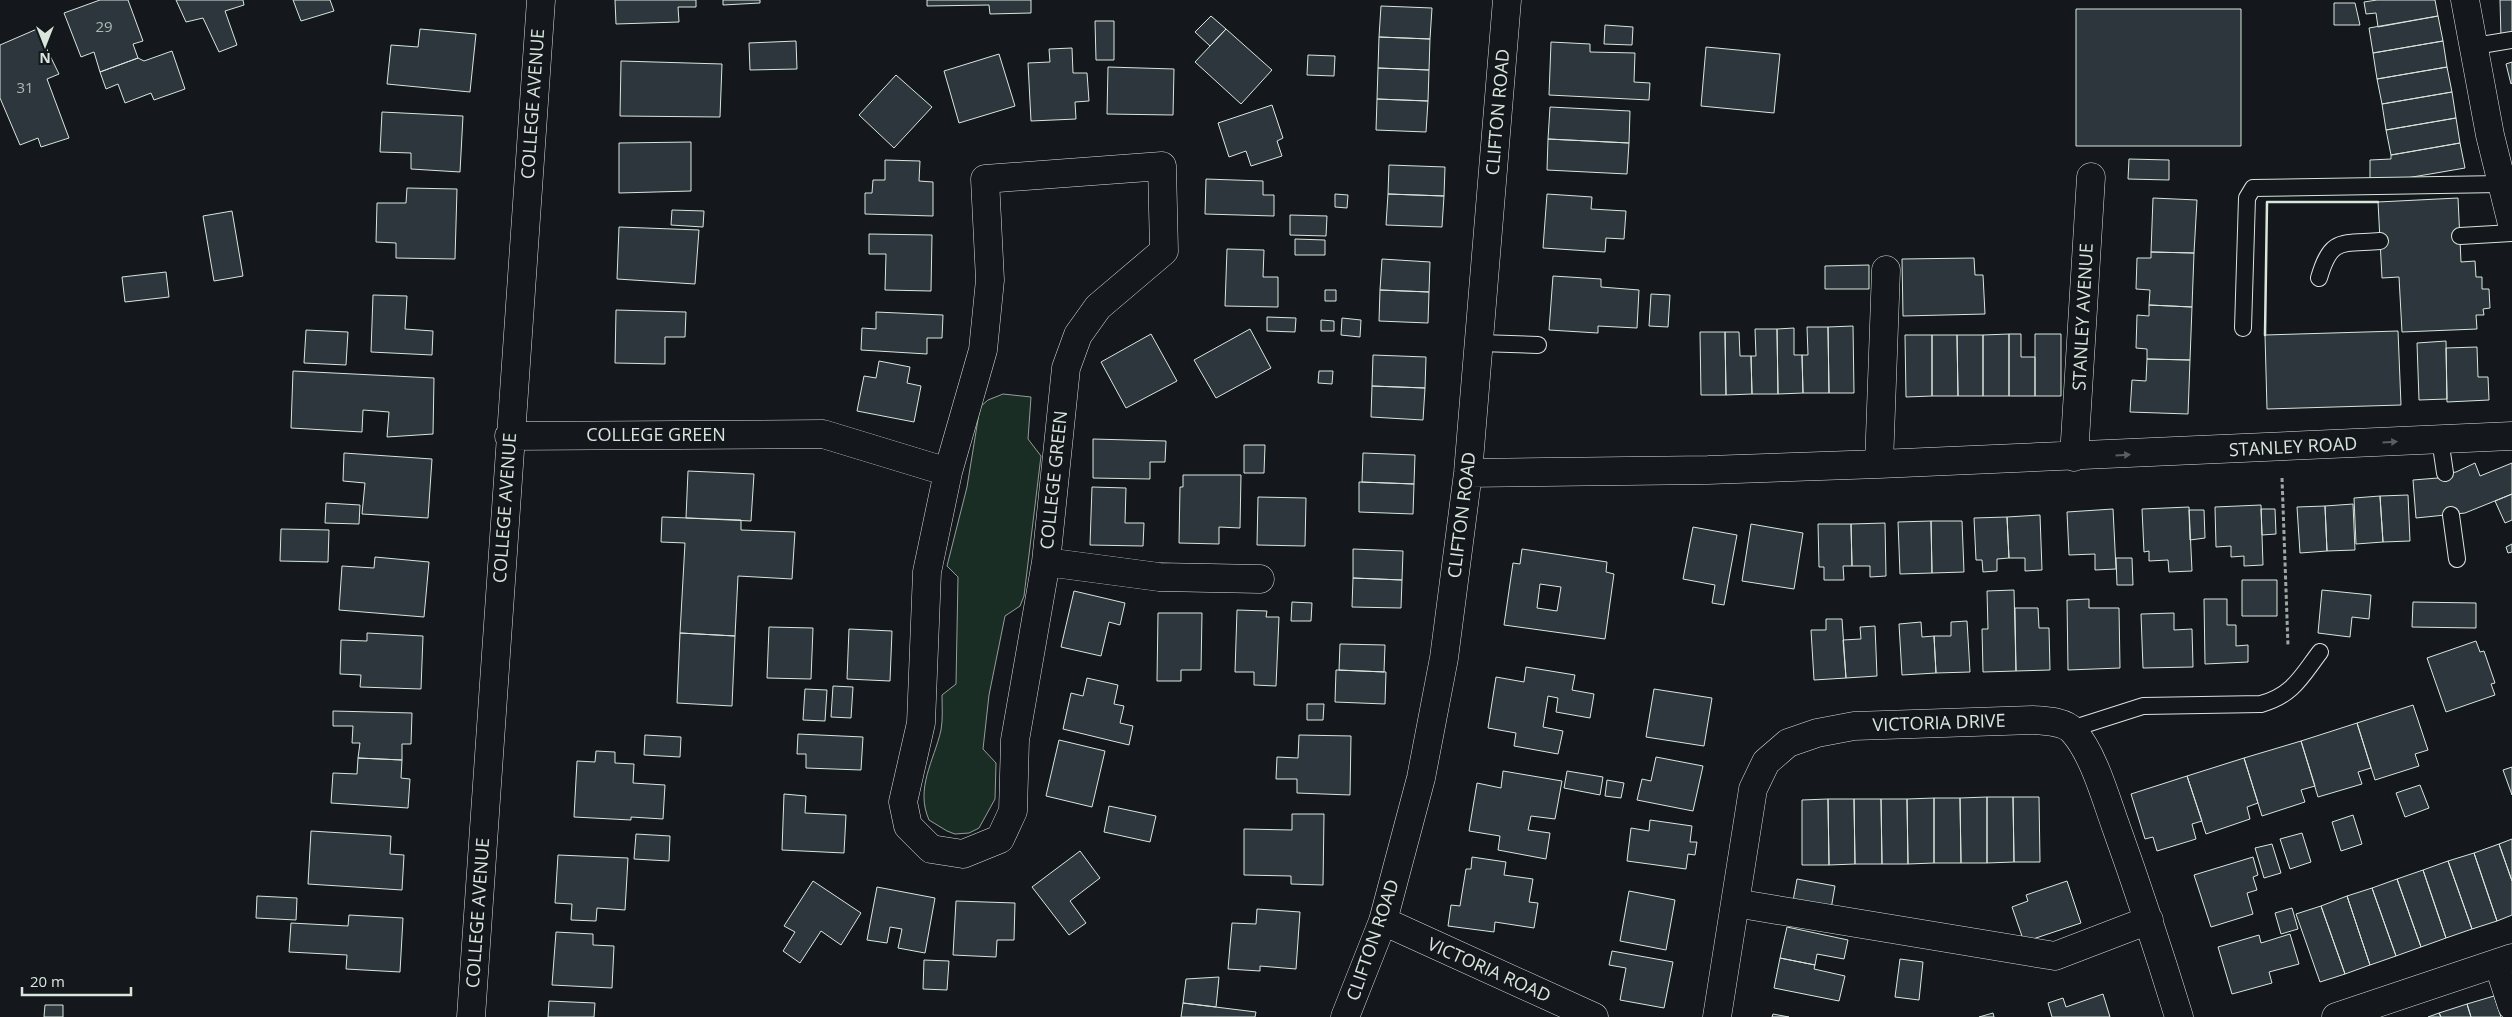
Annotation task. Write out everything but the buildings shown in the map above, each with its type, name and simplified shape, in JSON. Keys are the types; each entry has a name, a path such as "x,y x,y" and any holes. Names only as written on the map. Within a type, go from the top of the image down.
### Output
{"street":[{"name":"COLLEGE AVENUE","path":"471,1017 509,436 541,0"},
{"name":"CLIFTON ROAD","path":"1345,1017 1383,921 1421,778 1444,658 1468,473 1507,0"},
{"path":"2465,0 2501,184 2512,224"},
{"name":"COLLEGE GREEN","path":"1162,166 1164,251 1098,307 1078,335 1066,368 1046,562 1015,740 1013,811 1000,839 962,854 931,849 908,826 903,802 921,723 927,572 948,472 983,350 990,280 986,178 1162,166"},
{"name":"STANLEY AVENUE","path":"2074,457 2091,177"},
{"path":"1879,464 1886,270"},
{"name":"COLLEGE GREEN","path":"509,436 823,434 948,472"},
{"name":"STANLEY ROAD","path":"1468,473 1708,470 1879,464 2074,457 2512,436"},
{"path":"1046,562 1159,577 1260,579"},
{"name":"VICTORIA DRIVE","path":"1717,1017 1753,789 1766,762 1788,743 1817,733 1854,726 2033,720 2052,722 2071,729"},
{"path":"2071,729 2084,744 2106,799 2149,920 2179,1017"},
{"path":"1735,903 2055,956 2149,920"},
{"name":"VICTORIA ROAD","path":"1383,921 1594,1017"},
{"path":"2336,1017 2505,960 2512,1006"}],"lane":[{"path":"2475,46 2512,40"},
{"path":"2243,328 2247,198 2253,188 2501,184"},
{"path":"2460,236 2512,233"},
{"path":"2319,278 2326,256 2340,244 2380,241"},
{"path":"1480,343 1538,345"},
{"path":"2440,439 2445,473"},
{"path":"2451,515 2457,559"},
{"path":"2071,729 2143,706 2261,704 2279,699 2290,690 2320,652"}],"path":[{"path":"2281,447 2290,690"}],"green space":[{"path":"1003,394 1031,397 1028,439 1041,456 1024,596 1020,606 1005,616 989,695 983,749 996,763 995,799 979,828 969,833 955,834 929,820 924,797 927,775 941,730 942,695 956,684 958,577 947,566 967,487 980,407 988,400"}],"wall":[{"path":"2265,335 2267,202 2378,202"}]}
